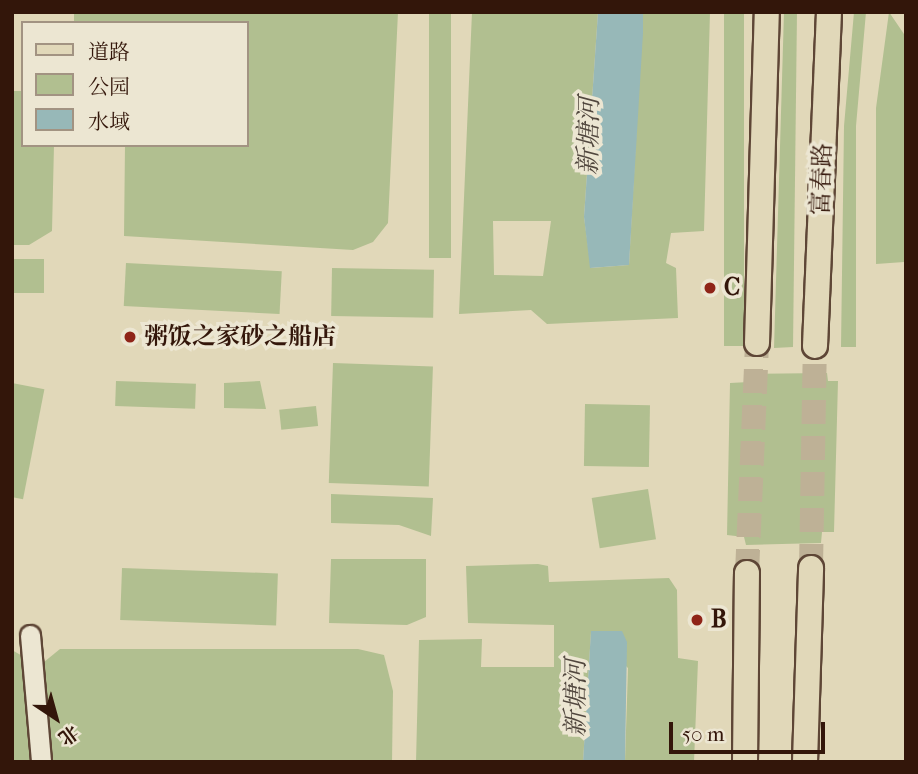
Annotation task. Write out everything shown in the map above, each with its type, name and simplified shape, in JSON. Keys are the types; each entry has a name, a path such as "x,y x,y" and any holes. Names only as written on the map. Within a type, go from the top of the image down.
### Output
{"main road":[{"path":"757,343 767,12"},
{"name":"富春路","path":"815,346 829,12"},
{"path":"805,762 811,568"},
{"path":"745,762 747,573"}],"street":[{"path":"30,635 41,762"}],"green space":[{"path":"74,12 398,12 388,223 373,242 353,250 124,236 125,147 248,147 248,21 74,21"},
{"path":"429,12 451,12 451,258 429,258"},
{"path":"472,12 598,12 584,217 591,268 629,265 643,12 710,12 704,231 671,233 666,263 676,268 678,318 547,324 531,310 459,314","holes":["493,221 551,221 543,276 494,275"]},
{"path":"724,12 744,12 744,346 724,346"},
{"path":"784,12 797,12 793,347 774,348"},
{"path":"854,12 866,12 856,126 856,347 841,347 844,126"},
{"path":"889,12 906,37 906,268 904,262 876,264 876,108"},
{"path":"12,91 21,91 21,147 54,147 52,231 29,245 12,245"},
{"path":"12,259 44,259 44,293 12,293"},
{"path":"126,263 282,271 280,314 124,306"},
{"path":"332,268 434,270 433,318 331,316"},
{"path":"333,363 433,366 429,486 329,483"},
{"path":"827,373 828,381 838,381 834,532 822,532 821,543 746,545 744,537 727,535 730,383 749,382 750,374"},
{"path":"116,381 196,384 195,409 115,406"},
{"path":"260,381 266,409 224,408 224,383"},
{"path":"12,383 44,389 23,499 12,497"},
{"path":"585,404 650,405 649,467 584,466"},
{"path":"316,406 318,426 281,430 279,410"},
{"path":"648,489 656,539 600,548 592,498"},
{"path":"331,494 433,498 431,536 399,525 331,523"},
{"path":"331,559 426,559 426,617 407,625 329,623"},
{"path":"466,566 548,566 549,582 669,578 677,590 678,658 698,661 694,762 625,762 628,668 591,632 583,762 416,762 419,640 482,639 481,667 554,667 554,625 468,623"},
{"path":"122,568 278,573 276,625 120,620"},
{"path":"60,649 358,649 384,655 393,691 392,762 49,762 33,671"},
{"path":"12,650 24,657 32,762 12,762"}],"water":[{"path":"598,12 643,12 643,33 629,265 590,268 584,217"},
{"path":"591,631 622,631 627,642 625,762 583,762"}],"tunnel":[{"path":"747,573 757,343"},
{"path":"811,568 815,346"}],"place":[{"name":"C","path":"710,288"},
{"name":"粥饭之家砂之船店","path":"130,337"},
{"name":"B","path":"697,620"}],"water label":[{"name":"新塘河","path":"589,136"},
{"name":"新塘河","path":"576,698"}]}
